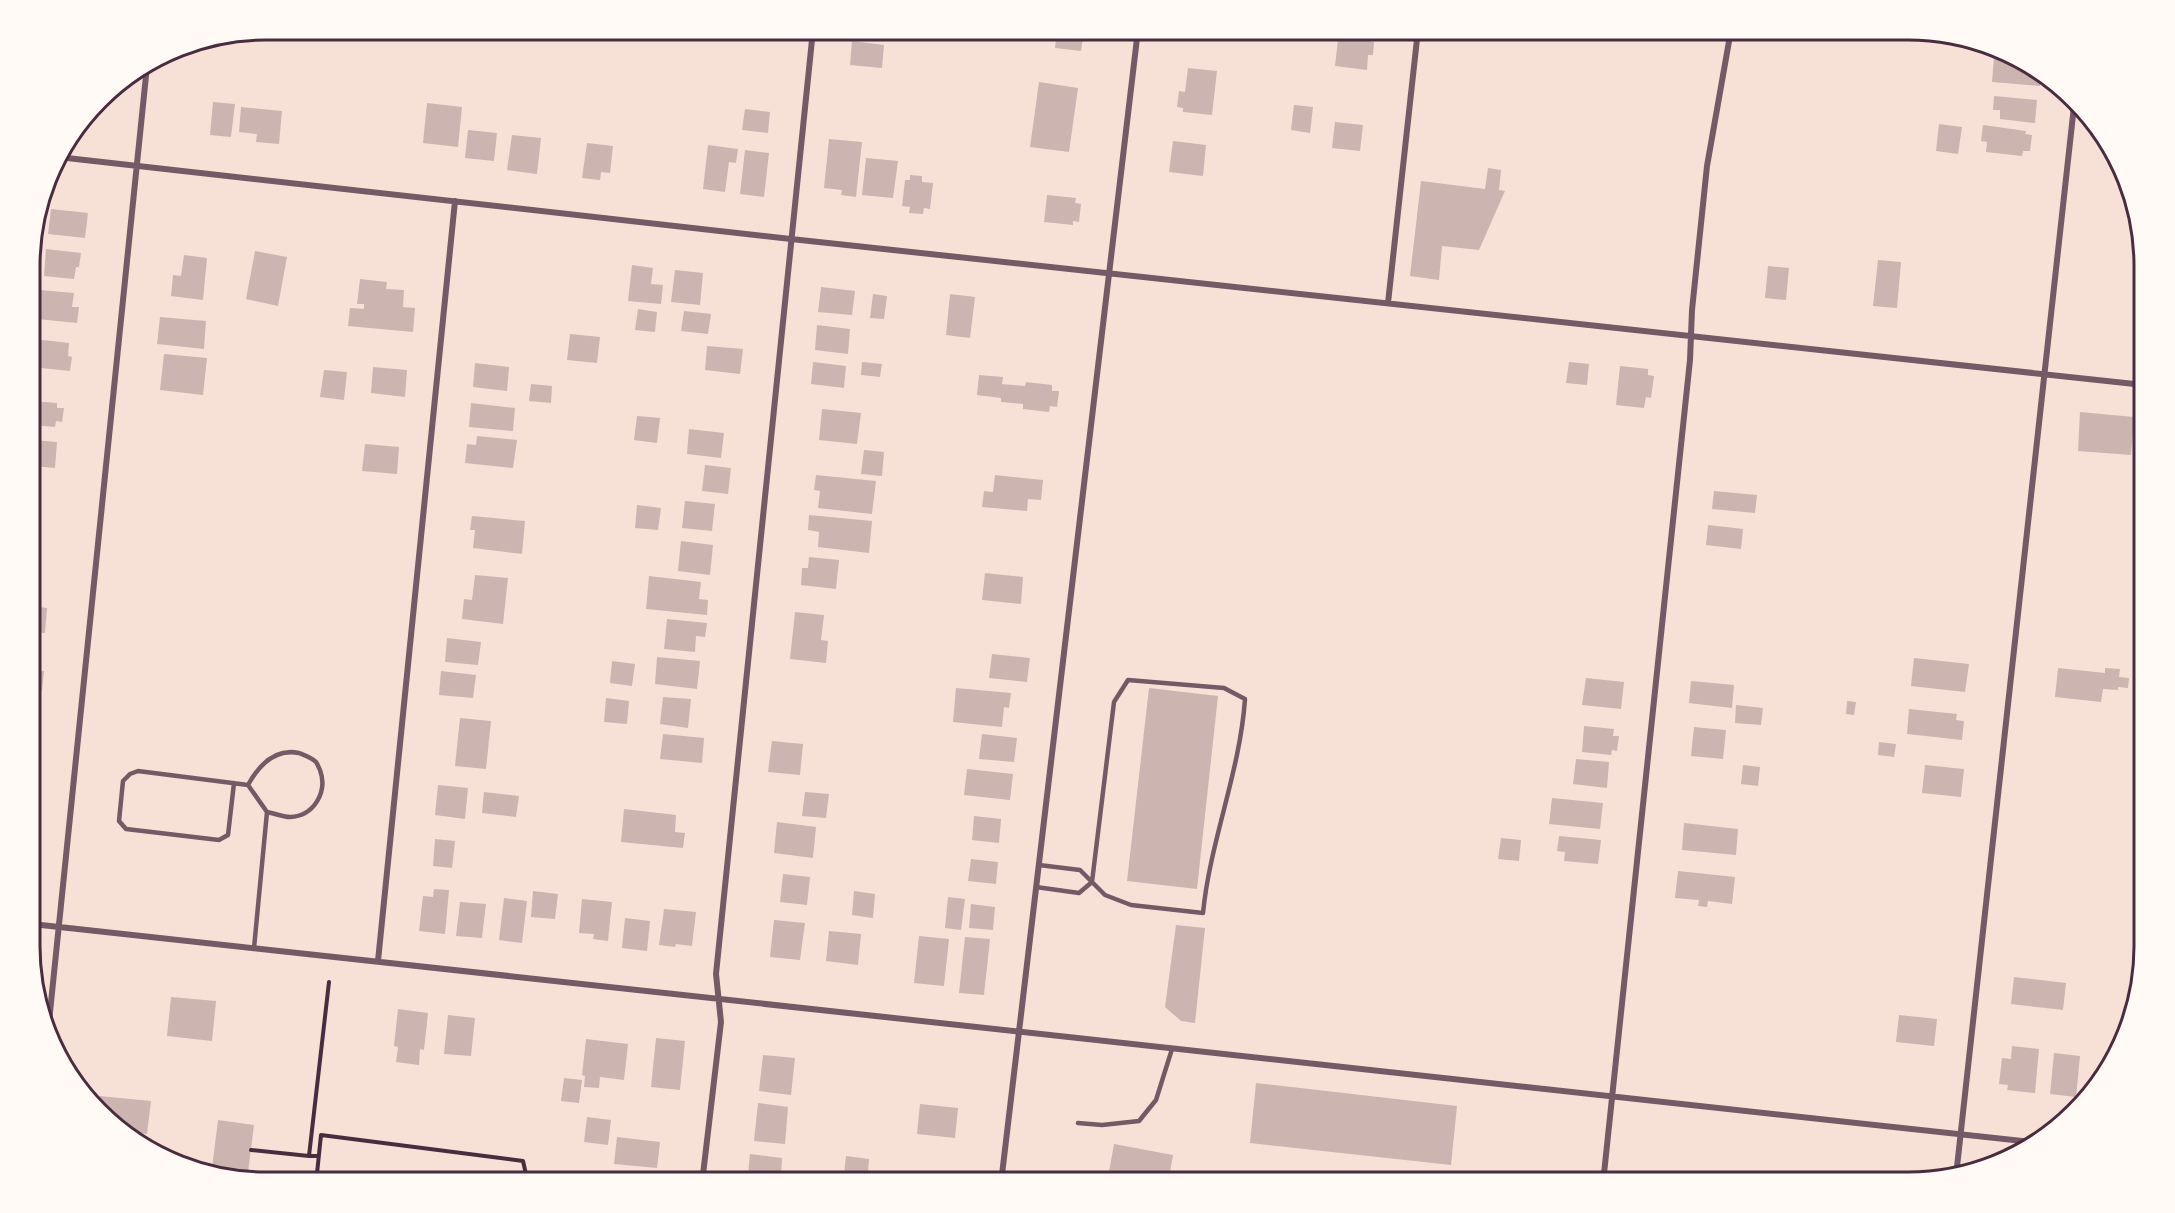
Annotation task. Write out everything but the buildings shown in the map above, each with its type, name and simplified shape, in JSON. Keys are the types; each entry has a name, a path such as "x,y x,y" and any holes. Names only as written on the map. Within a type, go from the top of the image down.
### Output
{"street":[{"path":"703,1172 721,1022 716,974 812,40"},
{"path":"1002,1172 1137,40"},
{"path":"1388,303 1417,40"},
{"path":"1604,1172 1690,360 1692,310 1707,166 1729,40"},
{"path":"50,1011 146,76"},
{"path":"1957,1167 2073,113"},
{"path":"69,158 791,239 2134,384"},
{"path":"378,961 455,201"},
{"path":"40,925 2023,1141"}],"lane":[{"path":"1036,887 1079,893 1092,882 1114,702 1128,680 1224,688 1245,699 1243,728 1206,882 1203,913 1131,905 1105,895 1092,882 1080,870 1039,865"},
{"path":"248,785 255,772 276,754 290,751 304,754 317,762 323,779 320,799 309,811 289,817 267,812"},
{"path":"234,783 228,835 219,840 126,829 119,821 123,781 130,774 138,771 234,783 248,785 267,812 254,948"},
{"path":"1078,1124 1102,1125 1139,1121 1156,1100 1172,1049"}],"path":[{"path":"309,1156 329,982"},
{"path":"317,1172 321,1136 523,1161 526,1172"},
{"path":"251,1150 318,1156"}]}
